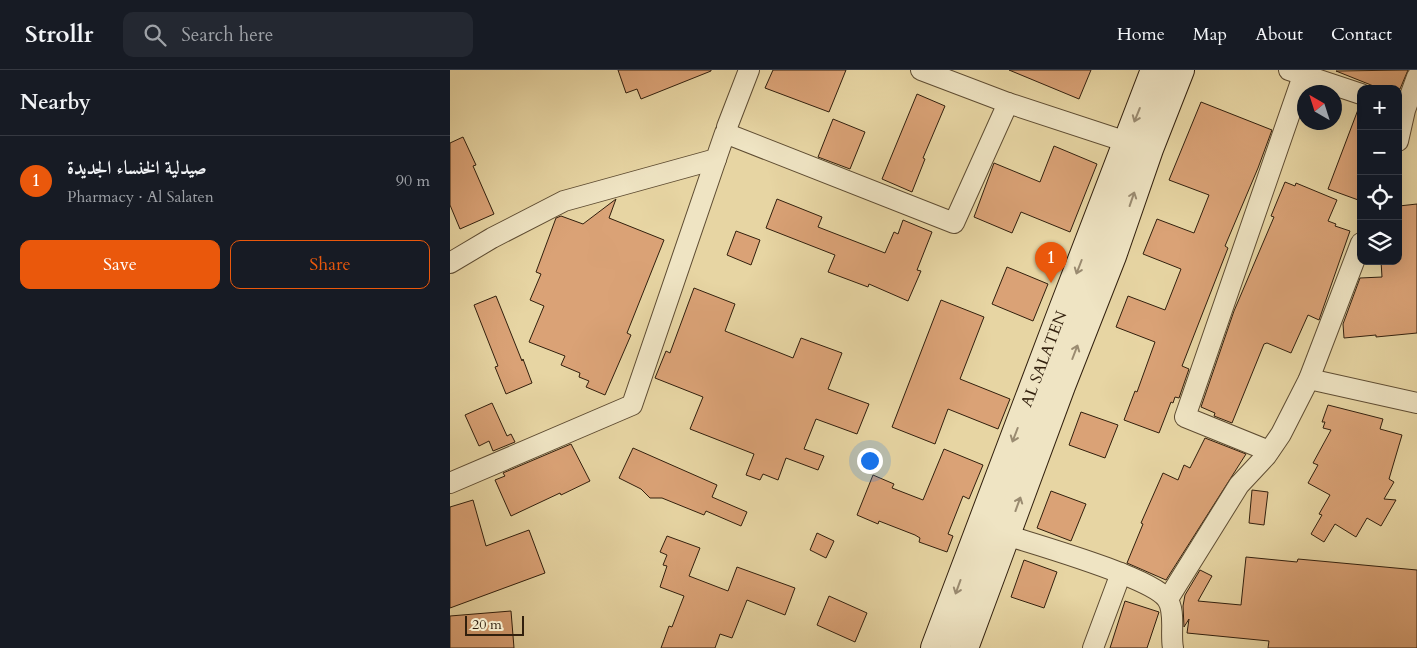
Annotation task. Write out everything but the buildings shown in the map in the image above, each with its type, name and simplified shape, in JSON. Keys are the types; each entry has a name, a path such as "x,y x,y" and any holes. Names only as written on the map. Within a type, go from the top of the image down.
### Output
{"main road":[{"name":"AL SALATEN","path":"964,648 1112,256 1155,70"},
{"name":"AL SALATEN","path":"935,648 1138,146 1180,70"}],"street":[{"path":"727,127 749,70"},
{"path":"921,70 967,78 1008,103 1138,146"},
{"path":"1269,451 1185,417 1299,72 1357,93"},
{"path":"1402,109 1417,77"},
{"path":"450,483 632,404 725,133 954,223 1008,103"},
{"path":"450,263 492,238 564,201 716,159"},
{"path":"1168,599 1238,485 1269,451 1281,434 1309,379 1357,253"},
{"path":"1309,379 1417,403"},
{"path":"1006,535 1121,574 1145,583 1160,592 1168,599 1171,608 1173,648"},
{"path":"1094,648 1121,574"}],"place":[{"name":"صيدلية الخنساء الجديدة","path":"1051,283"}]}
